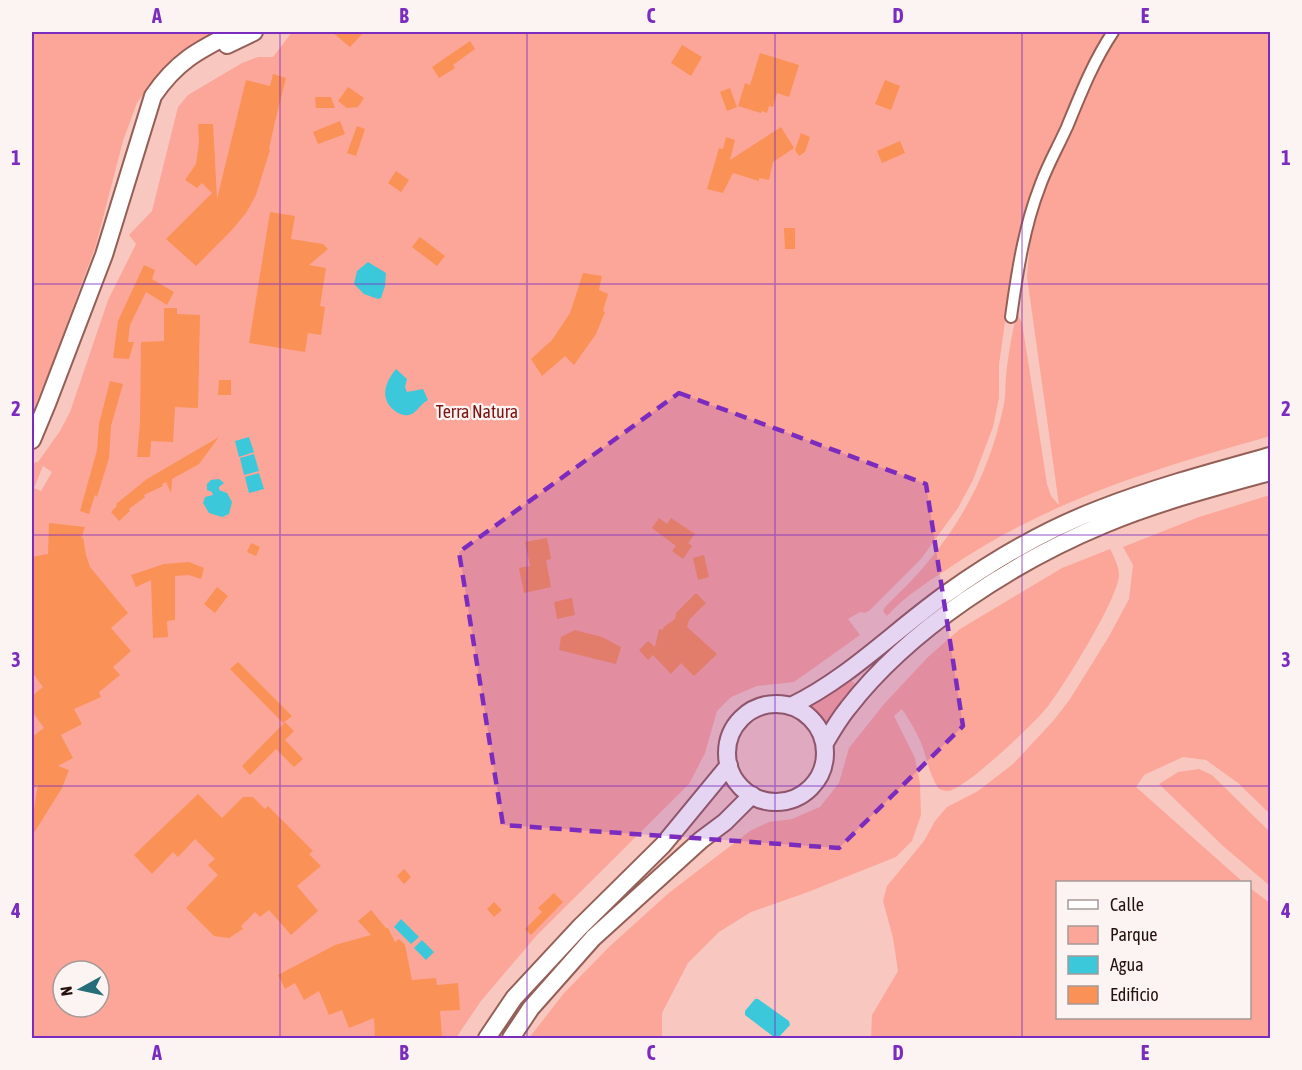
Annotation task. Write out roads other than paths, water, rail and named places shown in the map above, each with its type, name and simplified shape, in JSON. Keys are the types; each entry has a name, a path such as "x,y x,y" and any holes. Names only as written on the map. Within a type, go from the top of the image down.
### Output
{"main road":[{"path":"32,440 104,255 153,96 166,77 184,60 207,45 235,32"},
{"path":"104,255 124,215 156,112 165,93 194,64 254,32"},
{"path":"791,706 808,698 850,670 946,594 1023,544 1095,511 1136,496 1270,456"},
{"path":"825,742 848,709 888,665 929,627 996,580 1035,558 1106,524 1270,472"},
{"path":"770,704 791,706 807,715 816,724 825,742 824,765 818,779 808,790 795,798 781,802 766,801 742,788 729,765 728,742 739,721 758,707 770,704"},
{"path":"487,1038 514,998 580,927 663,845 729,765"},
{"path":"511,1038 531,1008 593,938 701,840 725,822 752,795"}],"street":[{"path":"1011,317 1030,213 1040,184 1095,61 1113,32"}],"water":[{"path":"368,262 386,273 385,286 381,298 378,299 364,294 354,284 357,271"},
{"path":"396,369 407,379 405,387 407,392 423,389 428,400 409,415 397,412 390,406 385,396 389,379"},
{"path":"249,437 254,452 239,457 235,441"},
{"path":"254,454 259,471 244,475 240,458"},
{"path":"259,473 264,489 249,493 245,477"},
{"path":"219,479 224,483 219,490 227,493 232,502 229,514 222,517 209,513 203,503 205,497 213,495 207,490 207,484 211,480"},
{"path":"401,919 419,937 411,944 394,927"},
{"path":"422,940 434,952 426,960 414,948"},
{"path":"755,999 789,1021 790,1025 778,1038 745,1015 745,1011"}],"park label":[{"name":"Terra Natura","path":"477,412"}]}
